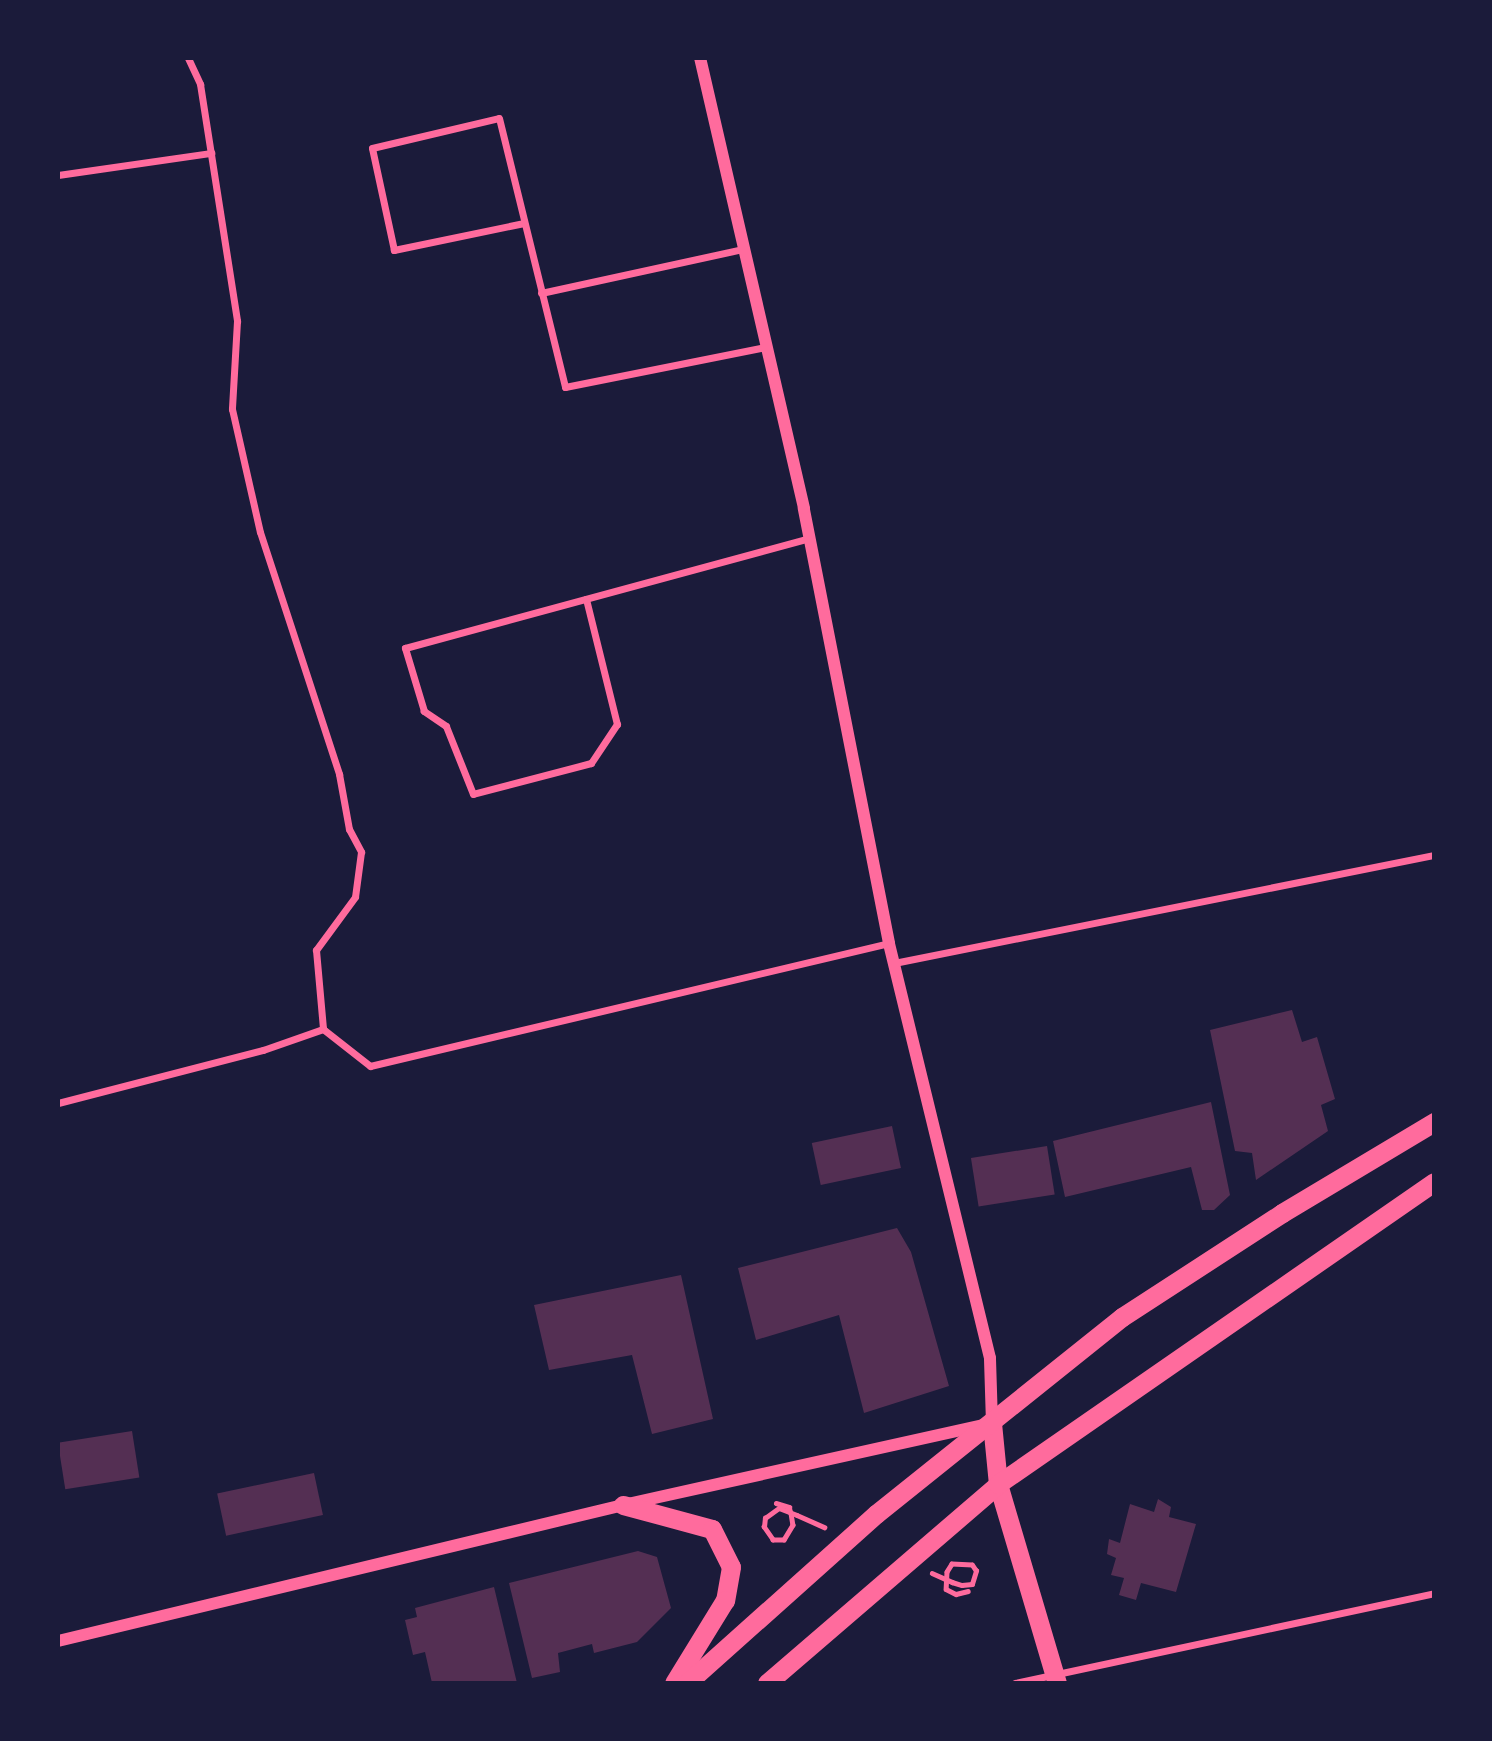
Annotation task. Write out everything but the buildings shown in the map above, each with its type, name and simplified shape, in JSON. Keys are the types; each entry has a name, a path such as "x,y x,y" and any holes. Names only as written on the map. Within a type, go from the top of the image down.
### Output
{"highway":[{"path":"687,1683 876,1514 1122,1317 1282,1213 1434,1122"},
{"path":"767,1683 998,1484 1434,1182"},
{"path":"992,1423 998,1484 1057,1679"},
{"path":"623,1505 712,1530 731,1567 725,1600 674,1683"}],"street":[{"path":"188,58 200,84 237,321 232,409 260,532 339,774 349,829 361,852 355,897 316,950 323,1029 370,1066 889,943"},
{"path":"58,1641 623,1505 992,1423 990,1358 889,943 809,538 700,58"},
{"path":"524,223 394,250 372,148 499,118 565,387 765,347"},
{"path":"58,175 211,153"},
{"path":"541,293 743,249"},
{"path":"586,599 617,724 592,763 473,794 446,726 424,711 405,648 809,538"},
{"path":"894,963 1434,855"},
{"path":"58,1103 263,1050 323,1029"},
{"path":"1015,1683 1057,1679 1434,1593"}],"path":[{"path":"776,1503 789,1507 792,1513 793,1525 783,1540 773,1540 764,1527 769,1513 779,1508 788,1512 797,1515"},
{"path":"952,1581 972,1584 976,1571 972,1565 952,1564 947,1572 946,1589 956,1594 968,1591"}]}
